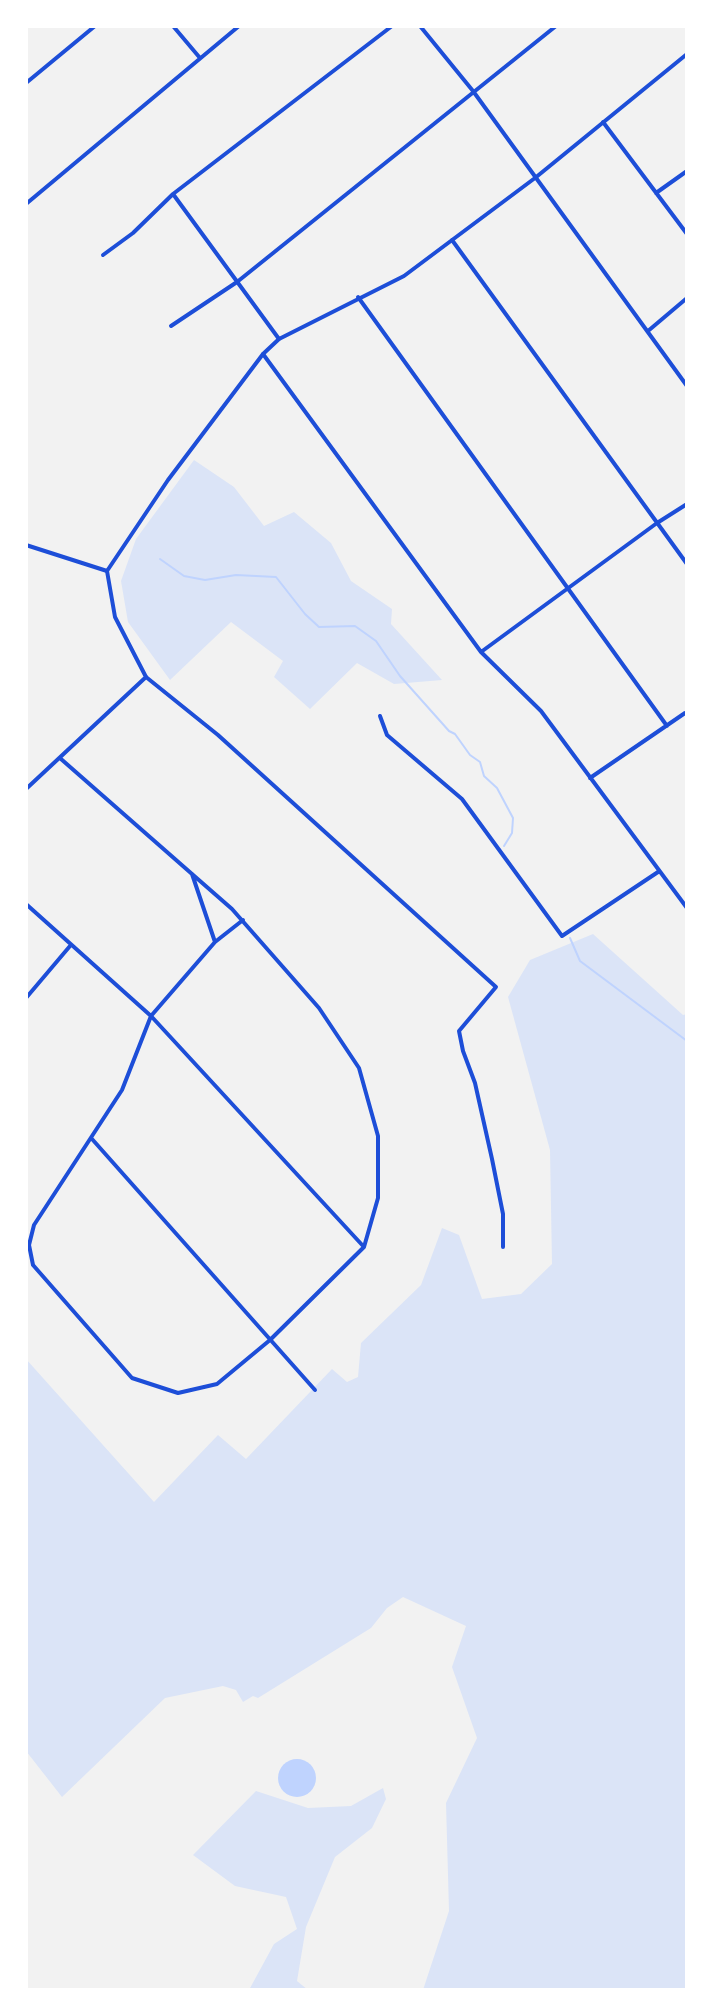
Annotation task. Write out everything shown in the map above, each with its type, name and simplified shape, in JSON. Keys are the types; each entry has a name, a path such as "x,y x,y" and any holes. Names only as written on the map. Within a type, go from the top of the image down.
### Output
{"street":[{"path":"26,83 95,26"},
{"path":"173,26 200,58"},
{"path":"26,204 239,26"},
{"path":"103,255 133,233 173,194 392,26"},
{"path":"420,26 473,91 687,386"},
{"path":"171,326 237,282 556,26"},
{"path":"503,1247 503,1214 478,1094 461,1044 460,1028 496,987 218,735 146,677 115,617 107,571 168,480 263,354 279,339 404,276 535,178 687,54"},
{"path":"603,122 687,234"},
{"path":"656,193 687,171"},
{"path":"173,194 279,339"},
{"path":"452,240 687,564"},
{"path":"358,297 667,726"},
{"path":"648,331 687,298"},
{"path":"263,354 481,652 541,711 687,908"},
{"path":"481,652 687,504"},
{"path":"26,545 107,571"},
{"path":"26,789 146,677"},
{"path":"590,778 685,713"},
{"path":"380,716 387,735 462,799 562,936 658,872"},
{"path":"61,759 243,920 319,1008 359,1068 378,1136 378,1198 364,1247 270,1340 217,1384 178,1393 132,1378 33,1265 29,1245 34,1225 122,1090 151,1016 215,942 243,920"},
{"path":"192,874 215,942"},
{"path":"26,904 151,1016 364,1247"},
{"path":"26,998 70,946"},
{"path":"92,1139 315,1390"}],"shaded area":[{"path":"194,460 234,487 264,526 294,512 331,543 351,581 392,609 391,624 442,680 394,684 357,663 310,709 274,677 283,661 231,622 170,680 128,622 121,581 136,539"},
{"path":"593,934 683,1015 687,1014 687,1990 423,1990 449,1911 446,1803 477,1738 452,1667 466,1626 403,1597 387,1608 371,1628 258,1698 253,1696 243,1702 236,1690 223,1686 165,1698 62,1797 26,1751 26,1359 154,1502 218,1435 246,1459 332,1369 347,1382 358,1377 361,1343 421,1285 442,1228 459,1235 482,1299 521,1294 552,1264 550,1150 508,997 530,960"},
{"path":"383,1788 386,1799 372,1828 335,1857 306,1927 297,1981 308,1990 249,1990 274,1944 297,1929 286,1897 235,1886 193,1855 256,1791 308,1808 351,1806"}],"water":[{"path":"297,1759 310,1765 316,1778 310,1791 297,1797 284,1791 278,1778 284,1765"}],"waterway":[{"path":"160,559 184,576 205,580 236,575 276,577 319,627 355,626 376,641 400,676 455,734 470,755 480,762 484,776 497,788 513,818 512,833 504,846"},
{"path":"570,938 580,961 687,1041"}]}
